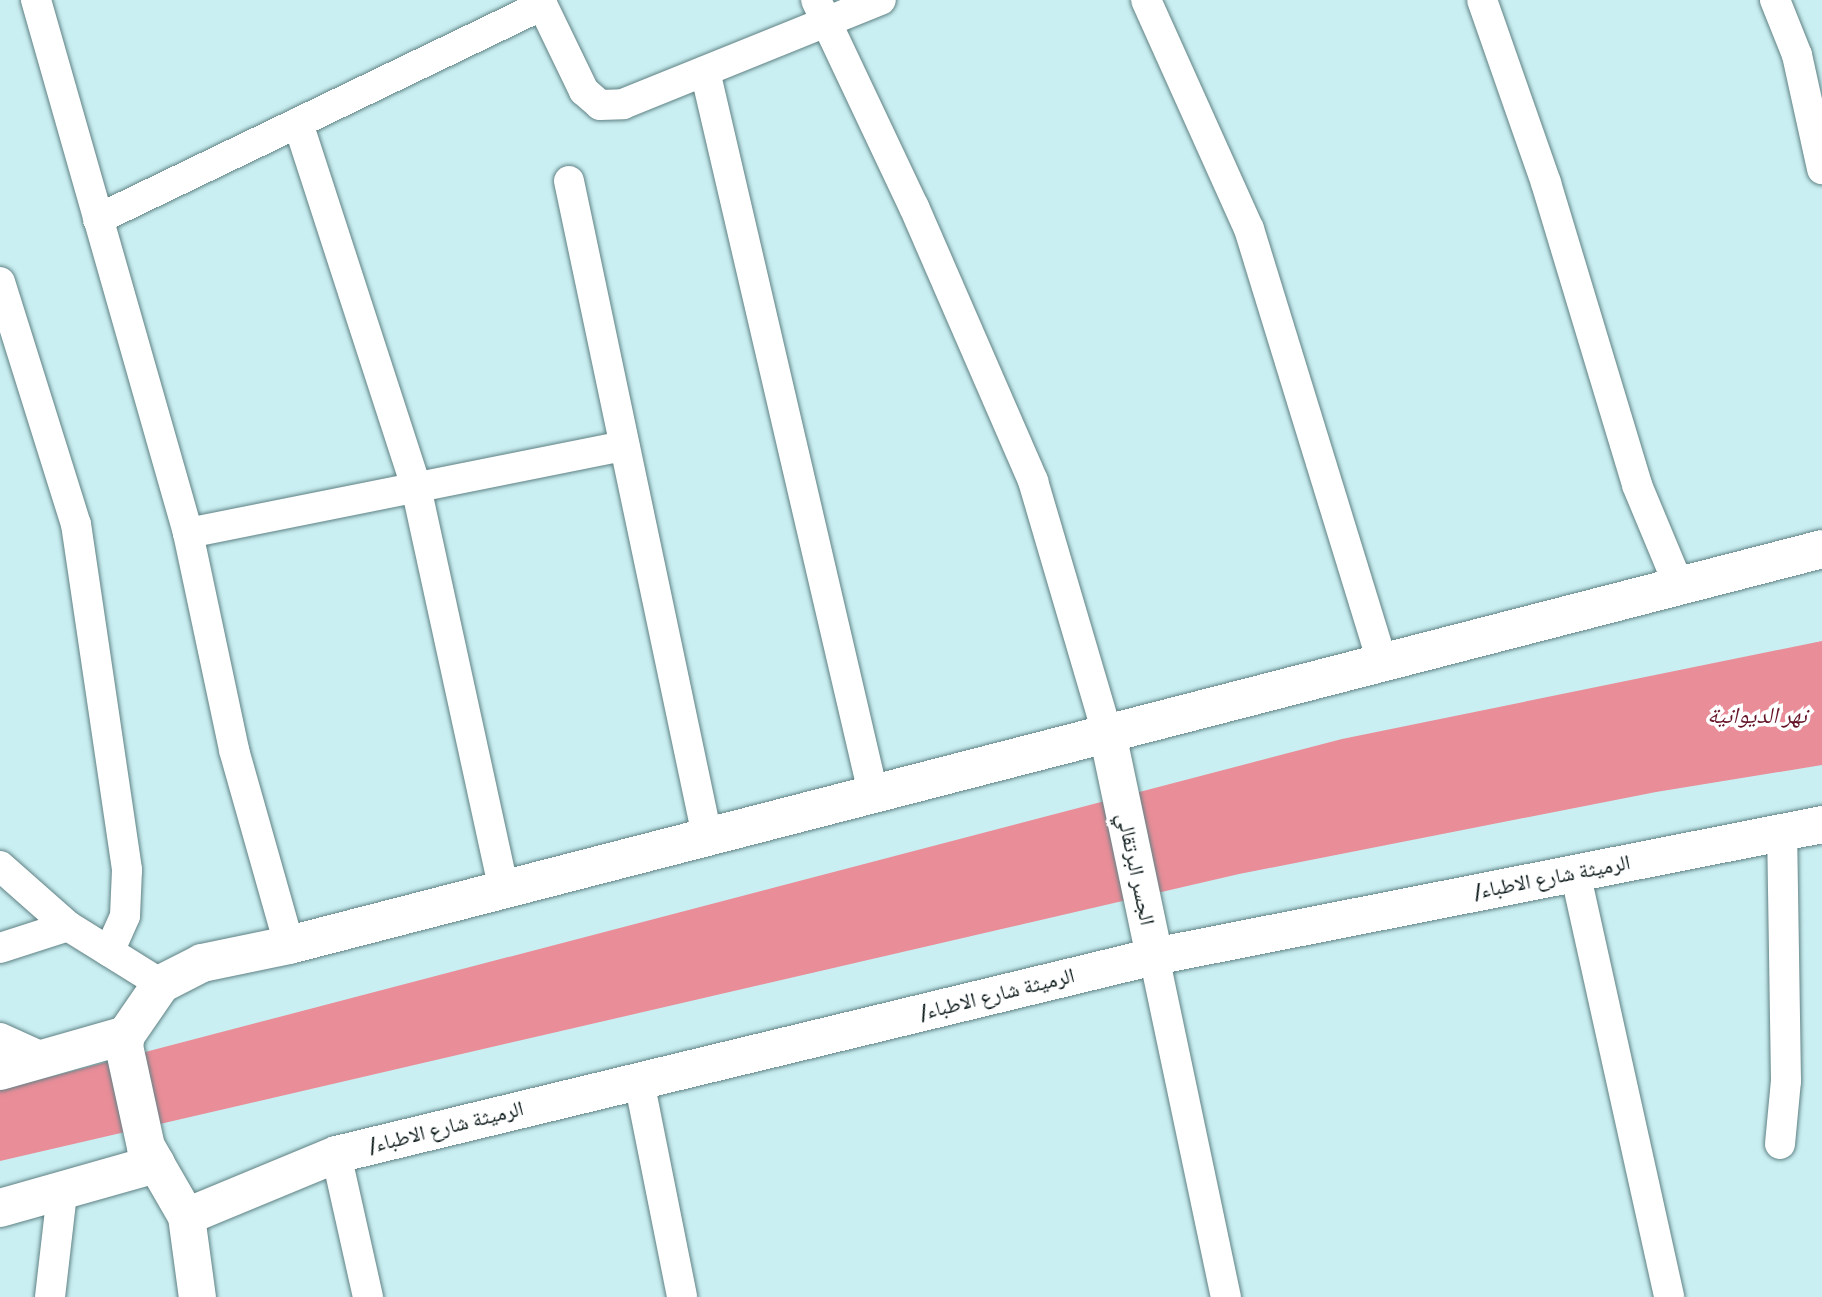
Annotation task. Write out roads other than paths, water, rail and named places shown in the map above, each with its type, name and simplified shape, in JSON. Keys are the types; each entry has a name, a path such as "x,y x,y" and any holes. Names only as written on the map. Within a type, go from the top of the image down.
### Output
{"main road":[{"path":"0,1071 125,1041 161,985 202,964 289,945 1822,549"},
{"path":"1591,608 1822,577"},
{"path":"0,1208 62,1193 151,1155 125,1041"}],"street":[{"path":"36,0 188,533 234,750 289,945"},
{"path":"98,219 541,3 584,91 600,105 623,104 705,71 822,11 881,0"},
{"path":"1146,0 1248,229 1382,662"},
{"path":"1482,0 1546,183 1637,485 1679,586"},
{"path":"1775,0 1797,55 1822,169"},
{"path":"822,11 956,299 1033,481 1107,733"},
{"path":"705,71 873,793"},
{"path":"298,123 416,487 504,889"},
{"path":"569,181 707,836"},
{"path":"0,282 76,524 127,870 125,916 110,952"},
{"path":"188,533 625,446"},
{"name":"الجسر البرتقالي","path":"1107,733 1154,956"},
{"name":"/الرميثة شارع الاطباء","path":"186,1216 336,1154 1154,956 1822,824"},
{"path":"1780,1144 1786,1081 1782,832"},
{"path":"0,866 68,926 161,985"},
{"path":"1576,872 1669,1297"},
{"path":"0,948 68,926"},
{"path":"1154,956 1226,1297"},
{"path":"0,1038 48,1060"},
{"path":"639,1080 682,1297"},
{"path":"336,1154 368,1297"},
{"path":"151,1155 186,1216 197,1297"},
{"path":"50,1297 62,1193"}],"water":[{"name":"نهر الديوانية","path":"1822,641 1822,765 1656,792 1239,874 0,1161 0,1090 1342,739"}]}
